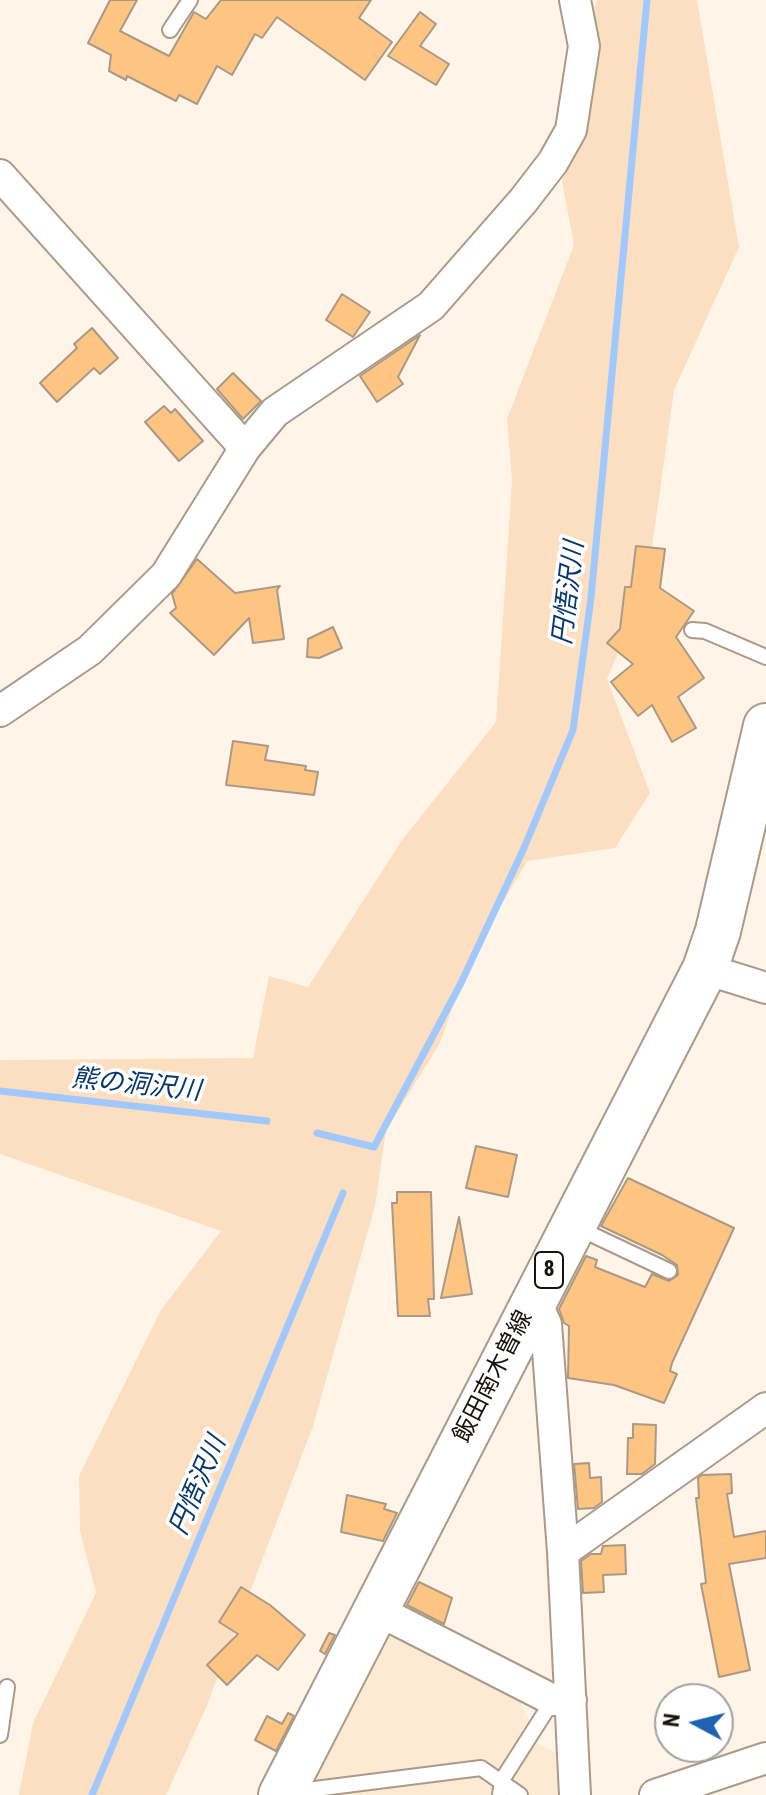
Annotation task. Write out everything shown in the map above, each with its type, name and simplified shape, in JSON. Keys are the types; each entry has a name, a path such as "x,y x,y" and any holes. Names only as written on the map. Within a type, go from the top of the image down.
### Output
{"main road":[{"name":"飯田南木曽線","path":"281,1795 705,969 718,931 766,726"}],"street":[{"path":"0,711 90,650 166,575 245,448 275,412 431,306 553,162 571,130 581,80 584,46 575,0"},
{"path":"0,175 245,448"},
{"path":"705,969 766,988"},
{"path":"534,1298 546,1324 563,1552 562,1700 575,1795"},
{"path":"563,1552 766,1408"},
{"path":"375,1609 562,1700"},
{"path":"655,1795 766,1758"}],"lane":[{"path":"170,30 190,0"},
{"path":"692,630 705,631 766,657"},
{"path":"572,1225 669,1271"},
{"path":"0,1735 7,1687"},
{"path":"501,1788 562,1700"},
{"path":"304,1795 307,1790 481,1768 501,1788 520,1795"}],"shaded area":[{"path":"597,0 697,0 739,247 674,390 647,583 607,679 650,793 615,848 527,861 470,959 439,1045 386,1130 375,1206 313,1426 205,1710 166,1795 19,1795 33,1723 96,1593 80,1531 79,1476 161,1310 221,1231 0,1154 0,1060 253,1058 269,976 308,987 402,840 496,722 512,480 507,419 574,245 562,181 583,111 592,17"},
{"path":"383,1629 514,1687 539,1744 560,1755 564,1795 297,1795"}],"building":[{"path":"110,0 137,0 120,31 169,56 194,12 206,19 221,0 371,0 359,18 392,42 365,80 277,17 262,38 255,34 232,75 217,66 197,104 179,95 176,101 127,76 126,80 109,71 111,55 88,43"},
{"path":"420,12 436,24 420,46 449,64 436,85 388,56"},
{"path":"342,294 370,312 353,337 326,320"},
{"path":"92,328 118,358 100,374 94,368 57,402 40,383 77,348 74,344"},
{"path":"420,335 398,377 403,384 377,402 360,376"},
{"path":"233,373 261,401 243,419 217,389"},
{"path":"164,406 171,413 175,409 203,441 179,461 145,422"},
{"path":"636,546 665,549 660,588 694,611 676,637 704,678 678,697 696,728 672,742 652,705 638,716 611,682 633,664 607,643 620,629 625,587 631,587"},
{"path":"197,559 235,593 280,586 277,590 284,639 253,643 249,618 214,655 170,613 176,608 172,594"},
{"path":"333,627 342,648 319,658 307,657 308,639"},
{"path":"233,741 268,746 265,760 306,766 305,770 318,772 314,795 226,785"},
{"path":"476,1146 517,1155 508,1197 466,1188"},
{"path":"628,1178 734,1228 672,1363 670,1371 677,1374 664,1403 614,1385 568,1378 569,1326 564,1323 559,1309 586,1256 597,1260 595,1267 645,1287 652,1274 669,1281 678,1275 677,1265 662,1255 601,1226"},
{"path":"397,1192 431,1192 434,1299 428,1299 430,1316 398,1316 392,1203 397,1203"},
{"path":"459,1217 472,1294 441,1298"},
{"path":"633,1424 656,1425 655,1464 642,1474 627,1474 628,1438 633,1438"},
{"path":"589,1463 590,1478 601,1477 602,1502 594,1508 578,1509 574,1464"},
{"path":"731,1474 732,1493 727,1494 734,1537 766,1531 766,1558 729,1564 750,1670 719,1677 701,1584 706,1583 696,1498 699,1498 698,1478 702,1475"},
{"path":"347,1495 386,1504 384,1509 397,1513 383,1541 341,1532"},
{"path":"625,1545 626,1574 603,1575 604,1592 583,1593 581,1561 591,1554 601,1554 603,1546"},
{"path":"419,1582 452,1598 444,1624 407,1605"},
{"path":"241,1587 270,1605 305,1635 278,1670 257,1655 227,1685 207,1665 238,1634 219,1622"},
{"path":"329,1633 335,1635 325,1654 320,1651"},
{"path":"288,1713 294,1716 276,1751 255,1740 267,1716 282,1724"}],"waterway":[{"name":"円悟沢川","path":"317,1133 374,1147 461,983 524,848 573,730 591,598 647,0"},
{"name":"熊の洞沢川","path":"0,1091 267,1121"},
{"name":"円悟沢川","path":"92,1795 343,1193"}]}
